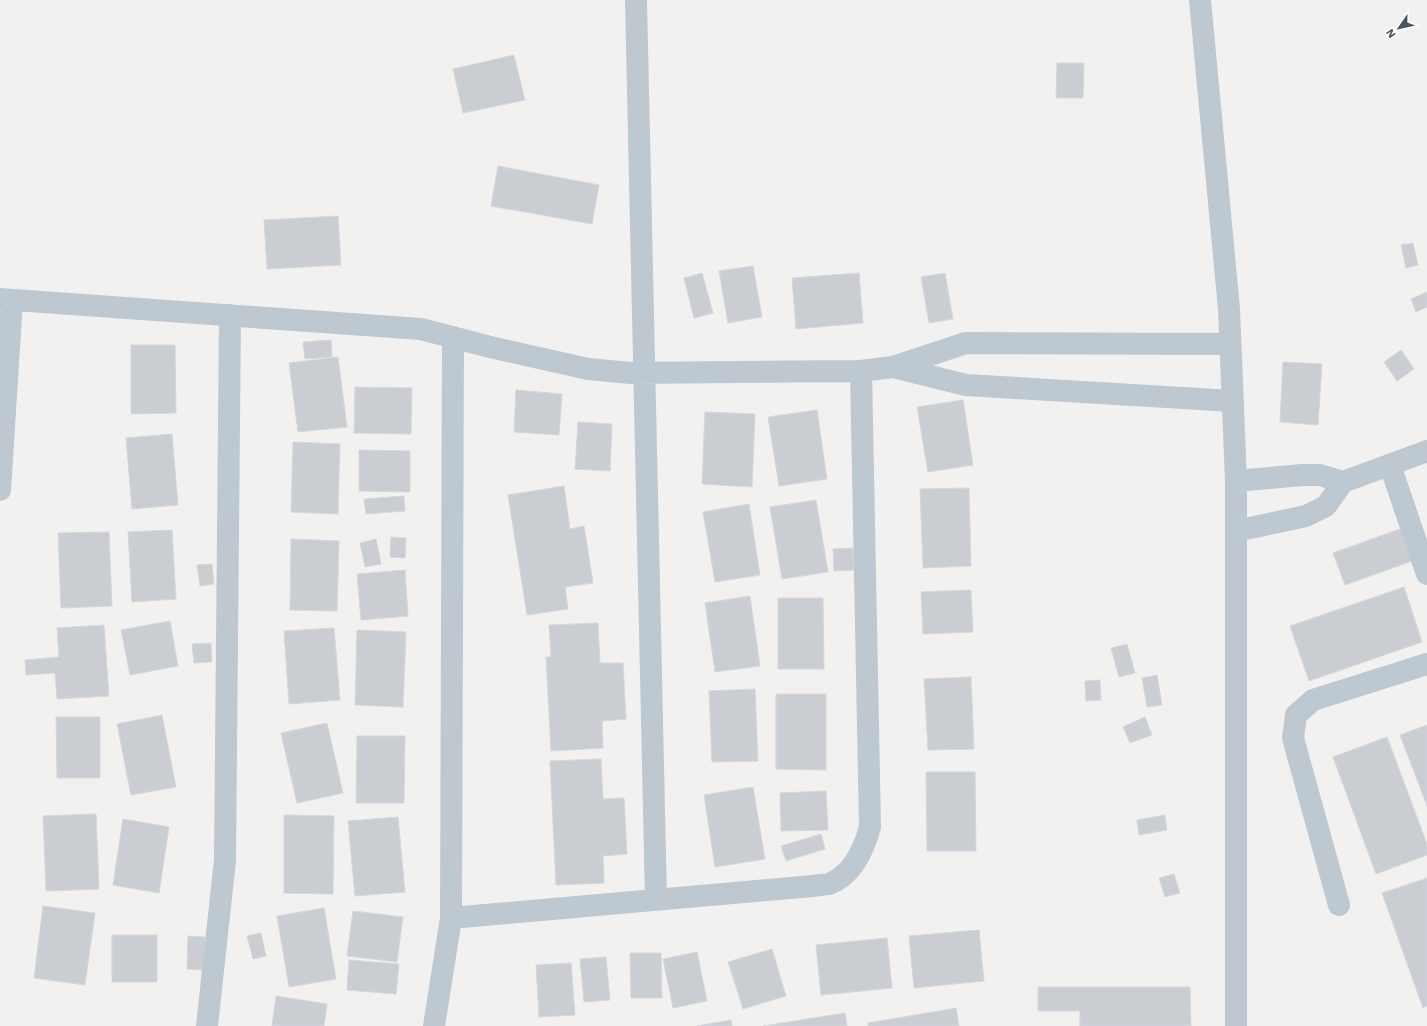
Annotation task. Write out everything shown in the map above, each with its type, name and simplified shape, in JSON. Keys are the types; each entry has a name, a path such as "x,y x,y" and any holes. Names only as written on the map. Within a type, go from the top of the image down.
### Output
{"street":[{"path":"636,0 656,900"},
{"path":"1200,0 1229,309 1236,481 1236,1026"},
{"path":"0,490 6,299 421,329 588,369 645,372 861,371 893,367 966,343 1230,344"},
{"path":"207,1026 225,860 230,315"},
{"path":"434,1026 451,918 453,337"},
{"path":"893,367 966,385 1233,400"},
{"path":"451,918 829,884 854,864 864,847 870,827 861,371"},
{"path":"1236,531 1306,516 1326,506 1343,482 1427,451"},
{"path":"1390,465 1427,574"},
{"path":"1236,481 1302,475 1320,475 1343,482"},
{"path":"1339,905 1293,738 1296,715 1312,700 1427,664"}],"building":[{"path":"514,55 525,100 463,113 453,69"},
{"path":"1057,63 1084,63 1083,98 1056,98"},
{"path":"498,166 599,185 592,224 491,206"},
{"path":"338,216 341,265 267,269 264,220"},
{"path":"1413,243 1418,265 1406,268 1401,245"},
{"path":"753,266 762,317 728,323 719,271"},
{"path":"702,273 713,313 694,318 684,278"},
{"path":"859,273 863,323 796,329 792,278"},
{"path":"945,273 953,319 929,323 921,277"},
{"path":"1427,292 1427,307 1416,312 1411,299"},
{"path":"331,340 332,357 305,359 303,342"},
{"path":"131,345 175,345 176,413 131,414"},
{"path":"1401,350 1414,369 1397,381 1384,362"},
{"path":"338,357 347,427 298,432 289,363"},
{"path":"1283,362 1322,364 1318,425 1280,422"},
{"path":"355,387 412,388 411,434 354,433"},
{"path":"516,390 562,394 559,435 514,432"},
{"path":"963,400 973,465 928,472 917,407"},
{"path":"817,410 827,479 779,486 768,417"},
{"path":"705,412 755,414 752,487 702,484"},
{"path":"578,422 612,424 610,471 575,469"},
{"path":"172,434 178,505 132,509 126,438"},
{"path":"293,442 340,444 338,514 291,512"},
{"path":"359,450 410,451 410,492 359,491"},
{"path":"564,486 570,529 584,526 593,583 565,587 568,609 527,615 508,495"},
{"path":"969,488 971,566 923,568 920,489"},
{"path":"404,496 405,511 366,514 364,499"},
{"path":"816,500 828,572 782,579 770,507"},
{"path":"749,504 760,575 715,582 703,512"},
{"path":"1403,528 1415,560 1345,585 1333,553"},
{"path":"172,530 176,599 132,602 128,532"},
{"path":"109,532 112,606 61,608 58,533"},
{"path":"391,537 406,538 405,558 390,557"},
{"path":"291,539 339,541 337,611 290,610"},
{"path":"376,539 381,564 365,567 360,543"},
{"path":"853,548 854,570 834,571 833,549"},
{"path":"212,564 214,584 200,586 197,565"},
{"path":"405,570 408,616 361,620 357,574"},
{"path":"1404,587 1422,642 1309,681 1290,626"},
{"path":"971,590 973,632 923,634 921,592"},
{"path":"750,596 760,666 715,672 705,603"},
{"path":"778,598 823,598 824,669 778,669"},
{"path":"170,621 178,666 130,675 121,630"},
{"path":"598,623 600,663 623,663 626,719 602,721 603,748 551,751 546,657 551,657 549,625"},
{"path":"104,625 109,696 57,699 55,673 26,675 25,660 59,657 57,628"},
{"path":"334,628 340,700 289,704 284,631"},
{"path":"357,630 406,632 403,707 355,705"},
{"path":"211,643 212,662 194,663 192,644"},
{"path":"1127,644 1135,673 1119,677 1111,648"},
{"path":"1157,675 1162,705 1147,707 1142,678"},
{"path":"971,677 974,749 928,750 924,679"},
{"path":"1100,680 1101,700 1086,701 1085,681"},
{"path":"755,689 758,761 712,762 709,691"},
{"path":"776,694 826,694 826,770 776,769"},
{"path":"162,715 176,787 131,795 117,724"},
{"path":"56,717 100,717 100,778 57,778"},
{"path":"1145,717 1152,735 1130,743 1123,727"},
{"path":"327,723 343,793 297,803 281,733"},
{"path":"1427,725 1427,806 1400,735"},
{"path":"357,736 405,736 404,803 356,803"},
{"path":"1387,737 1427,844 1427,855 1376,874 1333,757"},
{"path":"601,759 603,799 624,798 627,854 603,856 604,883 556,885 550,761"},
{"path":"926,772 975,772 976,851 927,851"},
{"path":"753,787 765,859 715,867 704,795"},
{"path":"826,791 828,830 781,831 780,793"},
{"path":"96,814 99,889 46,891 43,816"},
{"path":"284,815 334,816 333,894 284,893"},
{"path":"1165,815 1167,830 1139,835 1137,820"},
{"path":"398,817 405,892 355,896 348,821"},
{"path":"123,819 169,827 159,893 113,885"},
{"path":"821,834 825,849 786,861 781,846"},
{"path":"1174,874 1180,893 1165,897 1159,878"},
{"path":"1427,878 1427,1006 1423,1008 1382,893"},
{"path":"43,906 95,913 85,985 34,978"},
{"path":"324,908 336,979 289,987 277,916"},
{"path":"353,911 403,917 397,962 347,956"},
{"path":"979,930 984,981 914,988 909,936"},
{"path":"261,933 266,956 253,959 247,936"},
{"path":"112,935 157,935 157,982 112,982"},
{"path":"188,936 205,937 204,970 187,969"},
{"path":"887,938 892,988 821,995 816,945"},
{"path":"772,949 786,996 743,1009 728,962"},
{"path":"697,952 707,1001 673,1008 663,959"},
{"path":"630,953 661,953 662,998 631,998"},
{"path":"606,957 610,1000 584,1002 580,959"},
{"path":"349,960 399,964 396,994 347,990"},
{"path":"571,963 575,1015 539,1017 536,965"},
{"path":"1038,987 1190,987 1191,1026 1080,1026 1080,1011 1038,1011"},
{"path":"276,996 327,1004 324,1026 272,1026"},
{"path":"956,1008 959,1026 868,1026 868,1023"},
{"path":"845,1013 847,1026 763,1026"},
{"path":"731,1020 732,1026 697,1026"}]}
